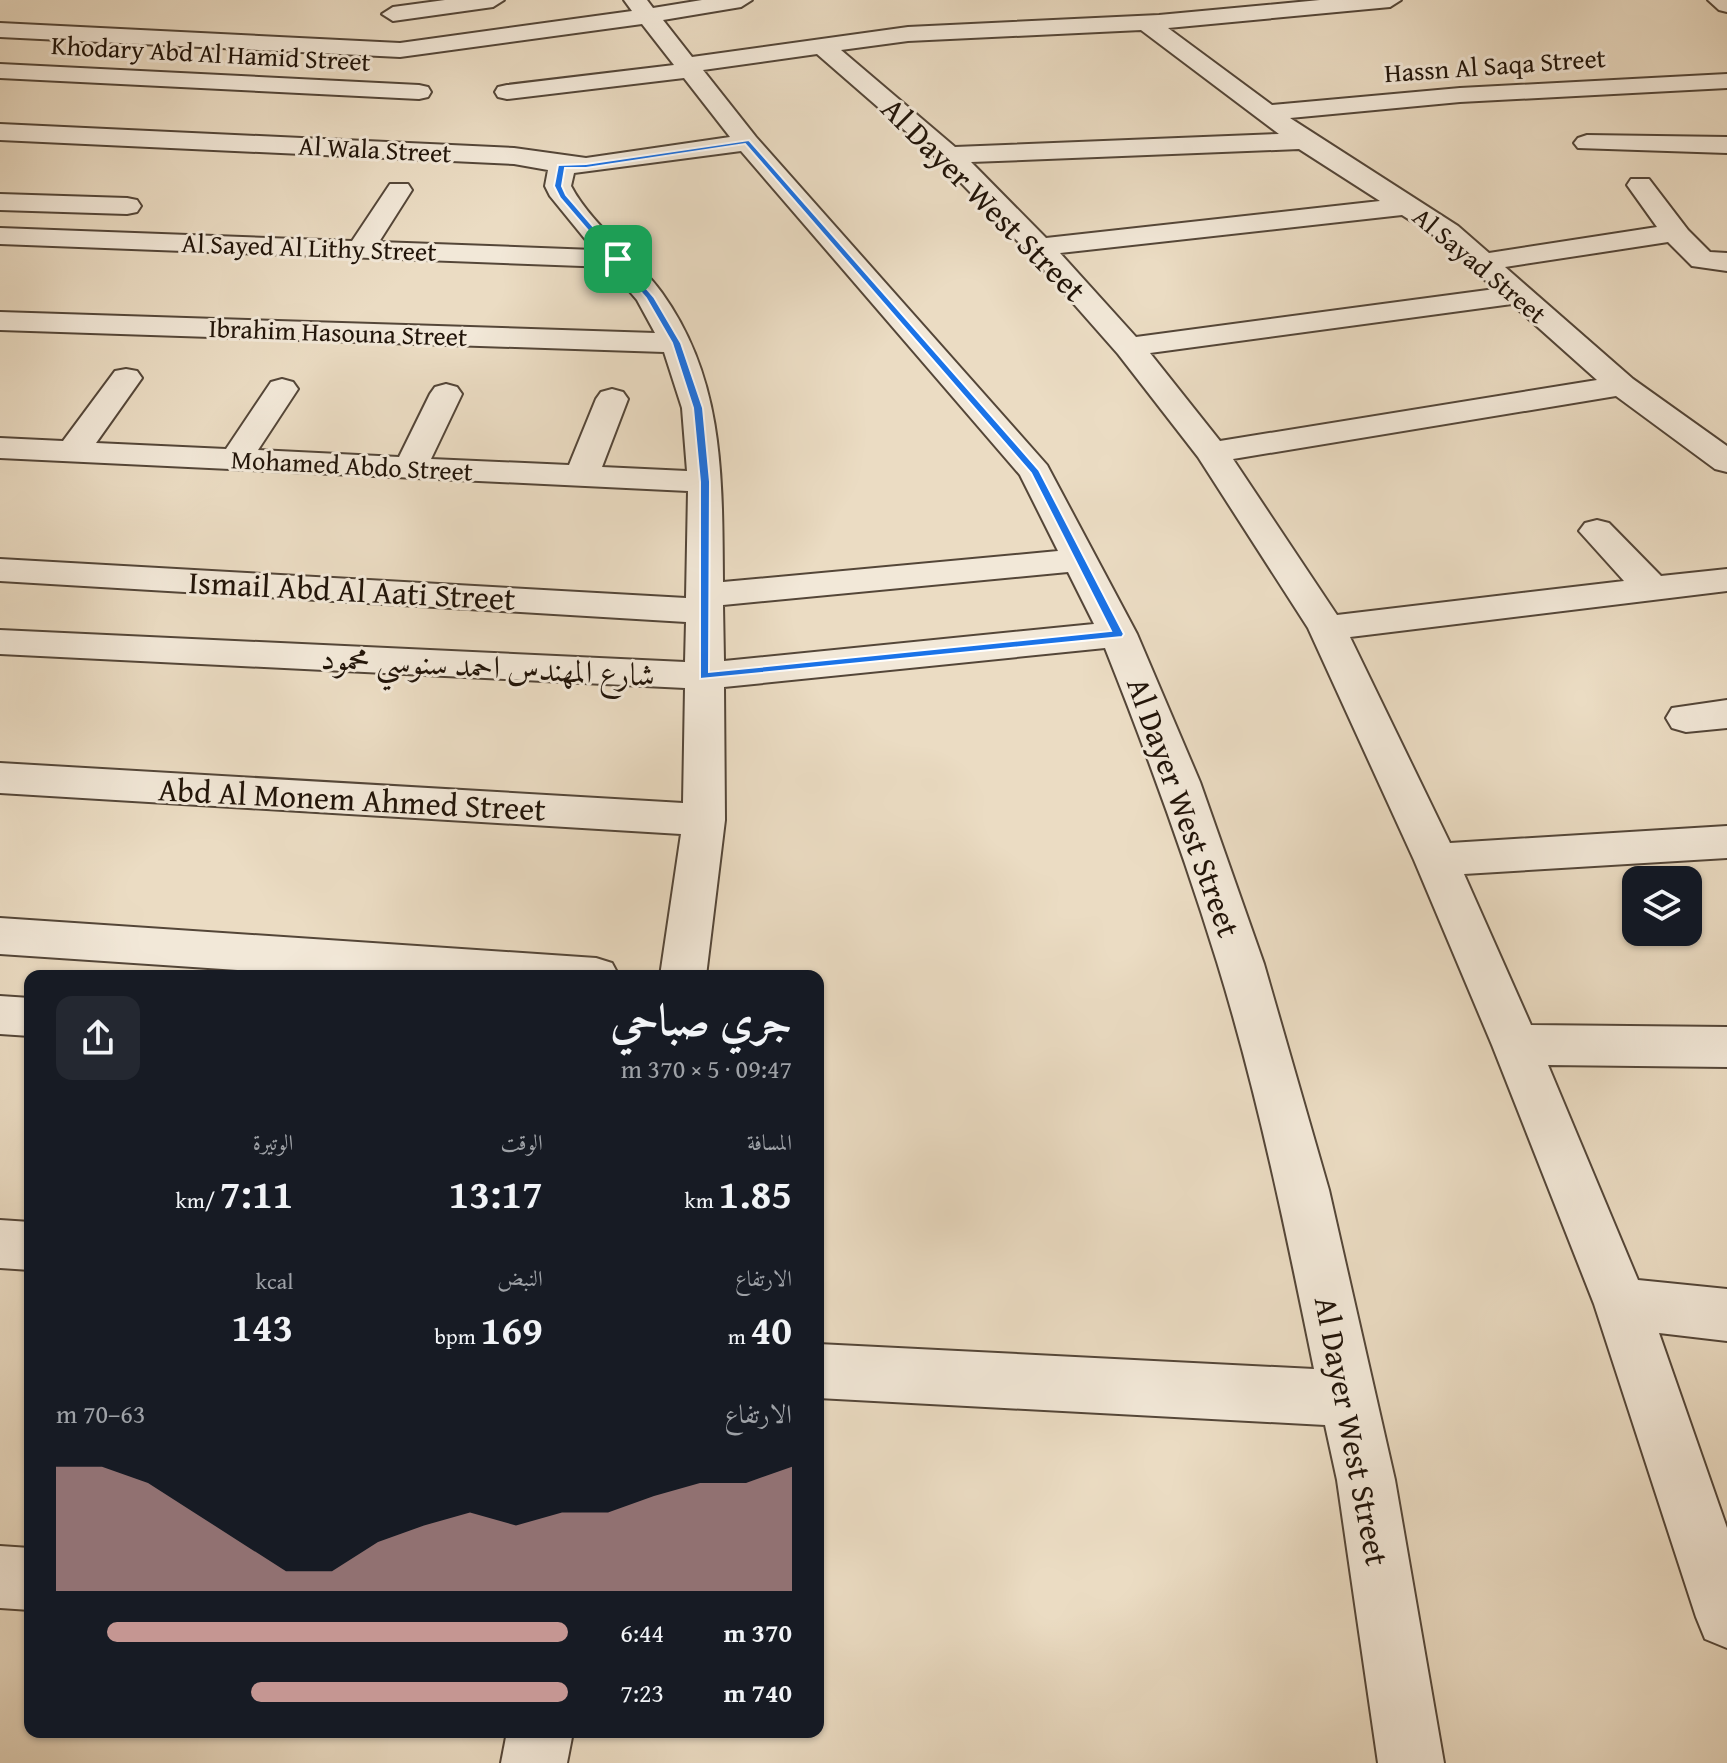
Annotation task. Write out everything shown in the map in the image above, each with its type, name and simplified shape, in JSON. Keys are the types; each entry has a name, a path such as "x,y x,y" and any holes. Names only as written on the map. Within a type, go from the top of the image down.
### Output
{"street":[{"path":"393,14 493,0"},
{"path":"0,30 400,50 642,8 741,0"},
{"path":"1063,0 1065,26"},
{"path":"507,92 688,67 820,44 911,22 1065,26 1156,15 1390,0"},
{"path":"1719,0 1727,4"},
{"name":"Al Dayer West Street","path":"642,8 747,142 1035,472 1118,634 1179,782 1241,964 1303,1190 1366,1480 1411,1763"},
{"name":"Al Sayad Street","path":"1156,15 1266,113 1304,141 1409,206 1485,262 1516,295 1622,386 1727,462"},
{"name":"Al Dayer West Street","path":"820,44 949,155 1039,247 1129,347 1212,452 1327,628 1436,860 1516,1045 1621,1304 1727,1617"},
{"path":"400,50 445,152"},
{"name":"Khodary Abd Al Hamid Street","path":"0,71 419,92"},
{"name":"Hassn Al Saqa Street","path":"1266,113 1460,95 1727,81"},
{"name":"Al Wala Street","path":"0,132 445,152 528,157 562,165 586,166 747,142"},
{"path":"949,155 1304,141"},
{"path":"1587,143 1727,145"},
{"path":"562,165 558,186 563,196 650,297 676,343 698,408 705,482 704,820 684,970"},
{"path":"1640,185 1678,236 1702,260 1727,262"},
{"path":"360,249 399,190"},
{"path":"0,202 127,206"},
{"path":"1039,247 1409,206"},
{"path":"1485,262 1668,234 1678,236"},
{"name":"Al Sayed Al Lithy Street","path":"0,236 618,259"},
{"path":"1129,347 1516,295"},
{"name":"Ibrahim Hasouna Street","path":"0,321 676,343"},
{"path":"72,452 126,378"},
{"path":"1212,452 1622,386"},
{"path":"236,459 282,389"},
{"path":"410,468 446,394"},
{"path":"582,476 612,399"},
{"name":"Mohamed Abdo Street","path":"0,448 705,482"},
{"path":"1597,531 1654,591"},
{"name":"Ismail Abd Al Aati Street","path":"0,570 704,603 1082,560"},
{"path":"1327,628 1727,580"},
{"name":"شارع المهندس احمد سنوسي محمود","path":"0,642 704,676 1118,634"},
{"path":"1686,718 1727,714"},
{"name":"Abd Al Monem Ahmed Street","path":"0,778 704,820"},
{"path":"1436,860 1727,842"},
{"path":"0,936 507,970"},
{"path":"0,1015 24,1017"},
{"path":"1516,1045 1727,1047"},
{"path":"0,1244 24,1246"},
{"path":"1621,1304 1727,1315"},
{"path":"824,1371 1347,1398"},
{"path":"0,1577 24,1579"},
{"path":"534,1763 539,1738"}],"route":[{"path":"747,142 1035,472 1118,634 704,676 705,482 698,408 676,343 650,297 618,259 563,196 558,186 562,165 586,166 747,142"}]}
